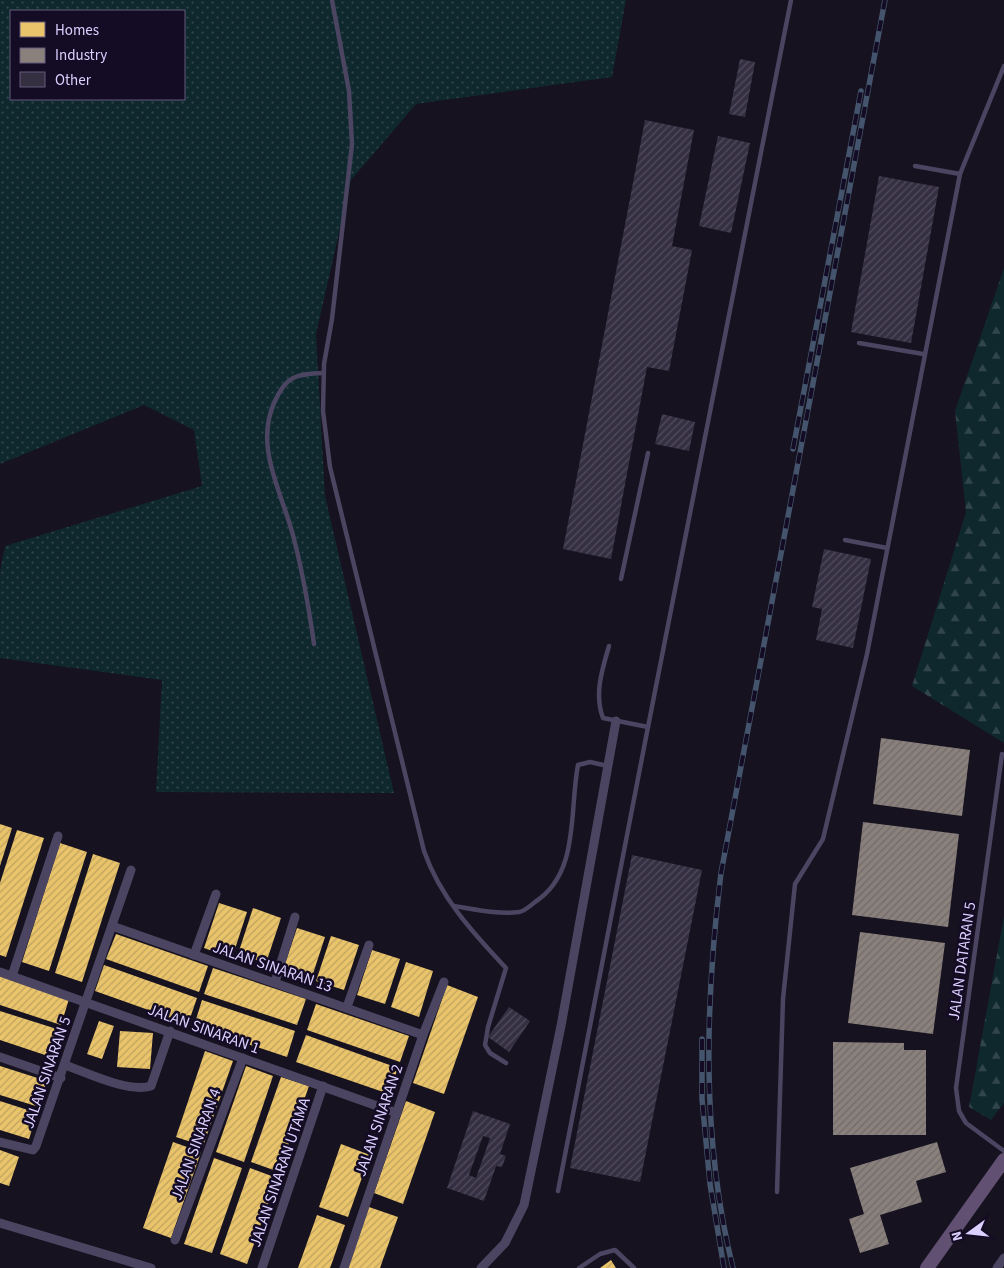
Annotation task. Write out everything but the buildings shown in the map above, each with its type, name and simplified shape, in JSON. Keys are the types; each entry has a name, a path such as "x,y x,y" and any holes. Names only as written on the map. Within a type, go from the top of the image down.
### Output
{"main road":[{"path":"927,1268 1004,1160"}],"street":[{"path":"481,1268 505,1243 524,1205 561,1026 616,721"},
{"path":"12,976 58,836"},
{"name":"JALAN SINARAN 5","path":"0,1142 33,1150 61,1078 131,870"},
{"path":"194,955 216,894"},
{"path":"275,982 296,917"},
{"name":"JALAN SINARAN 13","path":"112,926 347,1007 423,1036"},
{"path":"347,1007 369,945"},
{"name":"JALAN SINARAN 1","path":"0,972 397,1113"},
{"name":"JALAN SINARAN 2","path":"344,1268 423,1036 444,982"},
{"path":"65,1066 128,1087 144,1088 151,1086 170,1031"},
{"path":"0,1057 61,1078"},
{"name":"JALAN SINARAN 4","path":"175,1240 243,1058"},
{"name":"JALAN SINARAN UTAMA","path":"262,1268 323,1086"},
{"path":"0,1224 151,1268"}],"lane":[{"path":"332,0 349,91 352,144 324,373 323,411 330,467 424,852 440,887 481,941 506,968 490,1019 485,1045 490,1053 506,1063"},
{"path":"558,1191 791,0"},
{"path":"777,1192 783,999 796,884 823,839 867,654 923,354 960,174 1004,66"},
{"path":"915,166 960,174"},
{"path":"859,343 923,354"},
{"path":"314,644 294,538 266,449 268,417 287,381 302,374 324,373"},
{"path":"621,578 648,453"},
{"path":"845,540 887,548"},
{"path":"609,646 600,679 599,706 603,718 648,727"},
{"name":"JALAN DATARAN 5","path":"1002,754 956,1088 959,1112 966,1123 1004,1151"},
{"path":"454,906 521,912 547,895 563,872 569,849 574,786 578,765 590,762 608,766"},
{"path":"578,1268 600,1254 615,1250 634,1268"}],"green space":[{"path":"0,0 626,0 612,77 416,104 351,180 316,334 325,496 394,793 156,792 162,680 0,658 0,572 5,546 202,486 194,430 144,405 0,464"},
{"path":"1004,268 1004,743 912,686 966,512 955,411"},
{"path":"1004,916 1004,1103 991,1120 969,1107"}],"railway":[{"path":"733,1268 715,1170 709,1071 712,972 721,873 885,0"},
{"path":"793,449 861,91"},
{"path":"702,1039 702,1099 710,1184 724,1268"}]}
